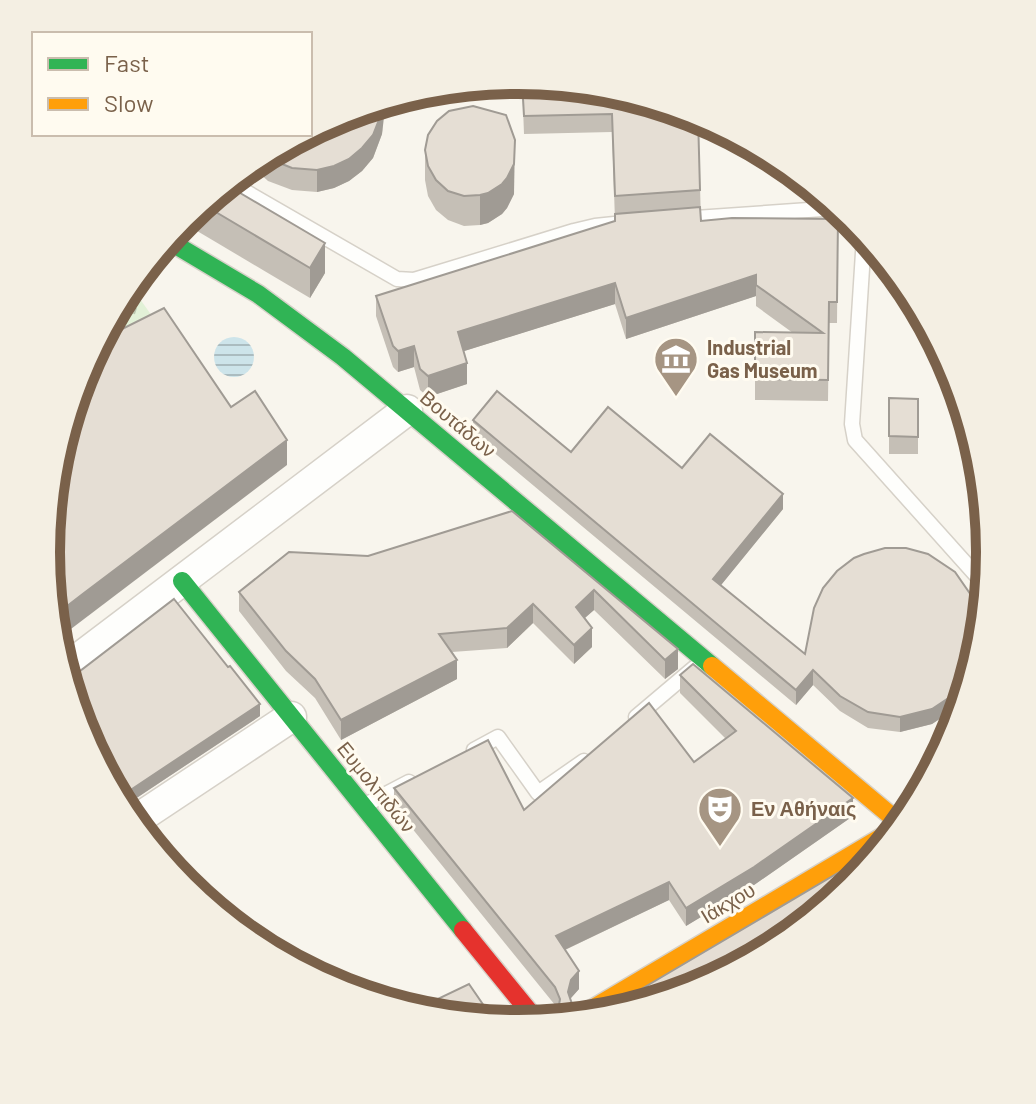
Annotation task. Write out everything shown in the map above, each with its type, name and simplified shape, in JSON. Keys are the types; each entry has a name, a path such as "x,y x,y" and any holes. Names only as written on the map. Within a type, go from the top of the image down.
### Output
{"street":[{"name":"Βουτάδων","path":"178,246 258,294 302,325 892,816"},
{"path":"74,662 407,410"},
{"name":"Ευμολπιδών","path":"182,581 528,1010"},
{"path":"143,815 291,717"},
{"name":"Ιάκχου","path":"605,1001 870,844"}],"lane":[{"path":"240,188 403,280 414,280 574,231 641,222"},
{"path":"671,220 821,209"},
{"path":"863,251 852,424 855,440 975,574"},
{"path":"627,725 705,659"},
{"path":"458,758 498,737 538,793 597,751"},
{"path":"363,806 417,778"}],"green space":[{"path":"139,296 164,333 103,357"}],"water":[{"path":"234,337 248,343 254,357 248,371 234,377 220,371 214,357 220,343"}],"building":[{"path":"523,94 548,95 637,110 693,129 698,131 700,190 615,196 612,114 524,116"},
{"path":"473,106 506,115 515,140 514,164 502,184 488,193 464,196 448,191 436,180 428,166 425,150 428,135 437,121 449,111"},
{"path":"381,115 373,135 349,159 317,170 292,168 278,162 315,141"},
{"path":"237,191 325,243 310,268 213,210"},
{"path":"700,207 701,221 732,218 832,219 838,224 837,302 829,302 828,380 755,379 755,332 823,333 756,285 756,275 626,318 615,283 458,332 467,363 428,376 420,369 414,346 398,351 393,346 376,296 615,221 615,214"},
{"path":"164,308 231,407 255,391 287,440 64,609 61,522 69,463 84,405 116,332"},
{"path":"497,391 571,452 608,407 682,468 710,434 783,494 713,579 805,654 814,608 823,588 837,571 854,558 885,548 906,548 928,554 955,572 973,599 954,692 932,709 900,717 868,712 840,696 813,670 796,690 473,420"},
{"path":"889,398 918,399 918,437 889,436"},
{"path":"512,511 678,649 665,660 594,590 576,607 592,628 574,645 533,604 507,628 439,634 457,660 341,720 315,679 286,651 239,592 289,552 368,556"},
{"path":"174,599 260,704 129,791 106,753 77,674"},
{"path":"693,664 853,798 754,867 686,908 669,882 556,936 579,971 571,980 568,992 574,1006 559,1008 560,999 555,987 394,788 488,740 524,810 649,703 694,762 736,731 680,675"},
{"path":"853,864 797,915 747,949 693,975 630,996"},
{"path":"469,984 486,1009 458,1006 432,1002"}],"traffic: fast":[{"path":"178,246 258,294 343,357 712,666"},
{"path":"182,581 463,930"}],"traffic: slow":[{"path":"712,666 892,816"},
{"path":"605,1001 870,844"}],"traffic: jam":[{"path":"463,930 528,1010"}],"place":[{"name":"Industrial Gas Museum","path":"676,398"},
{"name":"Εν Αθήναις","path":"720,848"}]}
